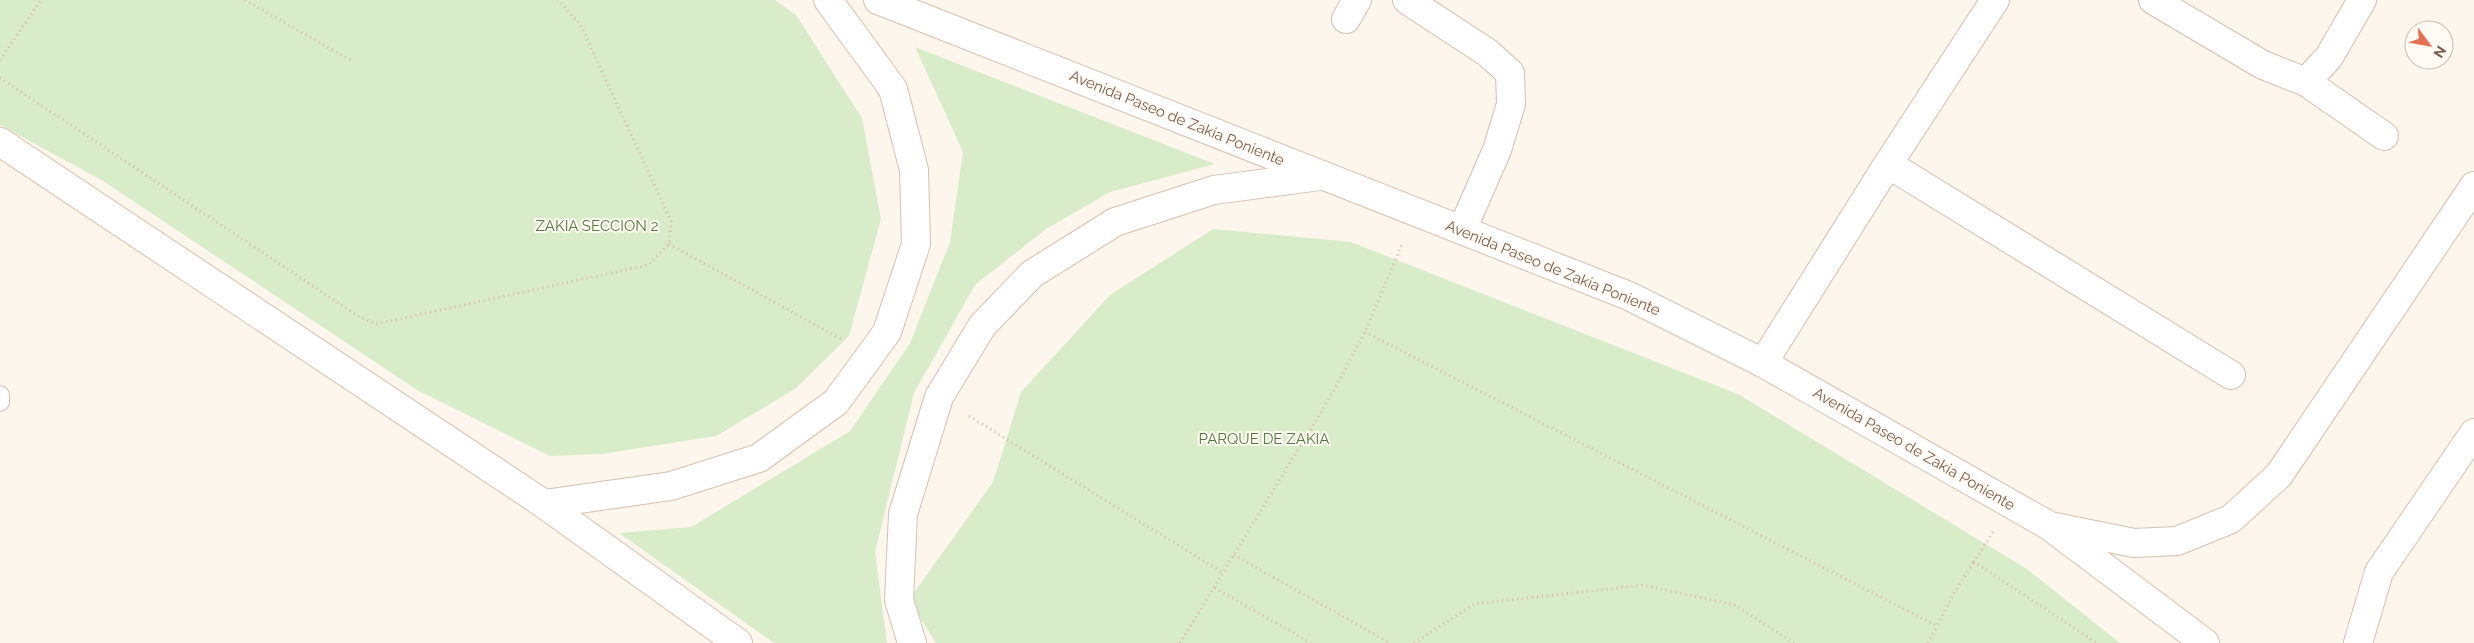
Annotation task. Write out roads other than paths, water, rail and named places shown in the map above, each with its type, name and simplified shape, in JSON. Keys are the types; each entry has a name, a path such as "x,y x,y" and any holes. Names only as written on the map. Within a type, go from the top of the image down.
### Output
{"street":[{"path":"544,504 671,486 760,458 836,402 887,332 916,244 914,170 893,89 828,0"},
{"name":"Avenida Paseo de Zakia Poniente","path":"878,0 1629,296 1763,362 2048,525 2205,643"},
{"path":"1407,0 1488,53 1510,73 1511,104 1497,150 1462,230"},
{"path":"1763,362 1888,164 1995,0"},
{"path":"2153,0 2263,65 2306,82 2384,136"},
{"path":"2306,82 2329,57 2362,0"},
{"path":"0,142 544,504 738,643"},
{"path":"1888,164 2231,375"},
{"path":"912,643 899,600 903,514 939,397 982,326 1032,274 1115,222 1214,190 1321,176"},
{"path":"2048,525 2134,543 2177,540 2231,519 2279,476 2474,186"},
{"path":"2358,643 2380,572 2474,433"}],"lane":[{"path":"0,395 0,402"}],"park label":[{"name":"ZAKIA SECCION 2","path":"597,226"},
{"name":"PARQUE DE ZAKIA","path":"1264,439"}]}
